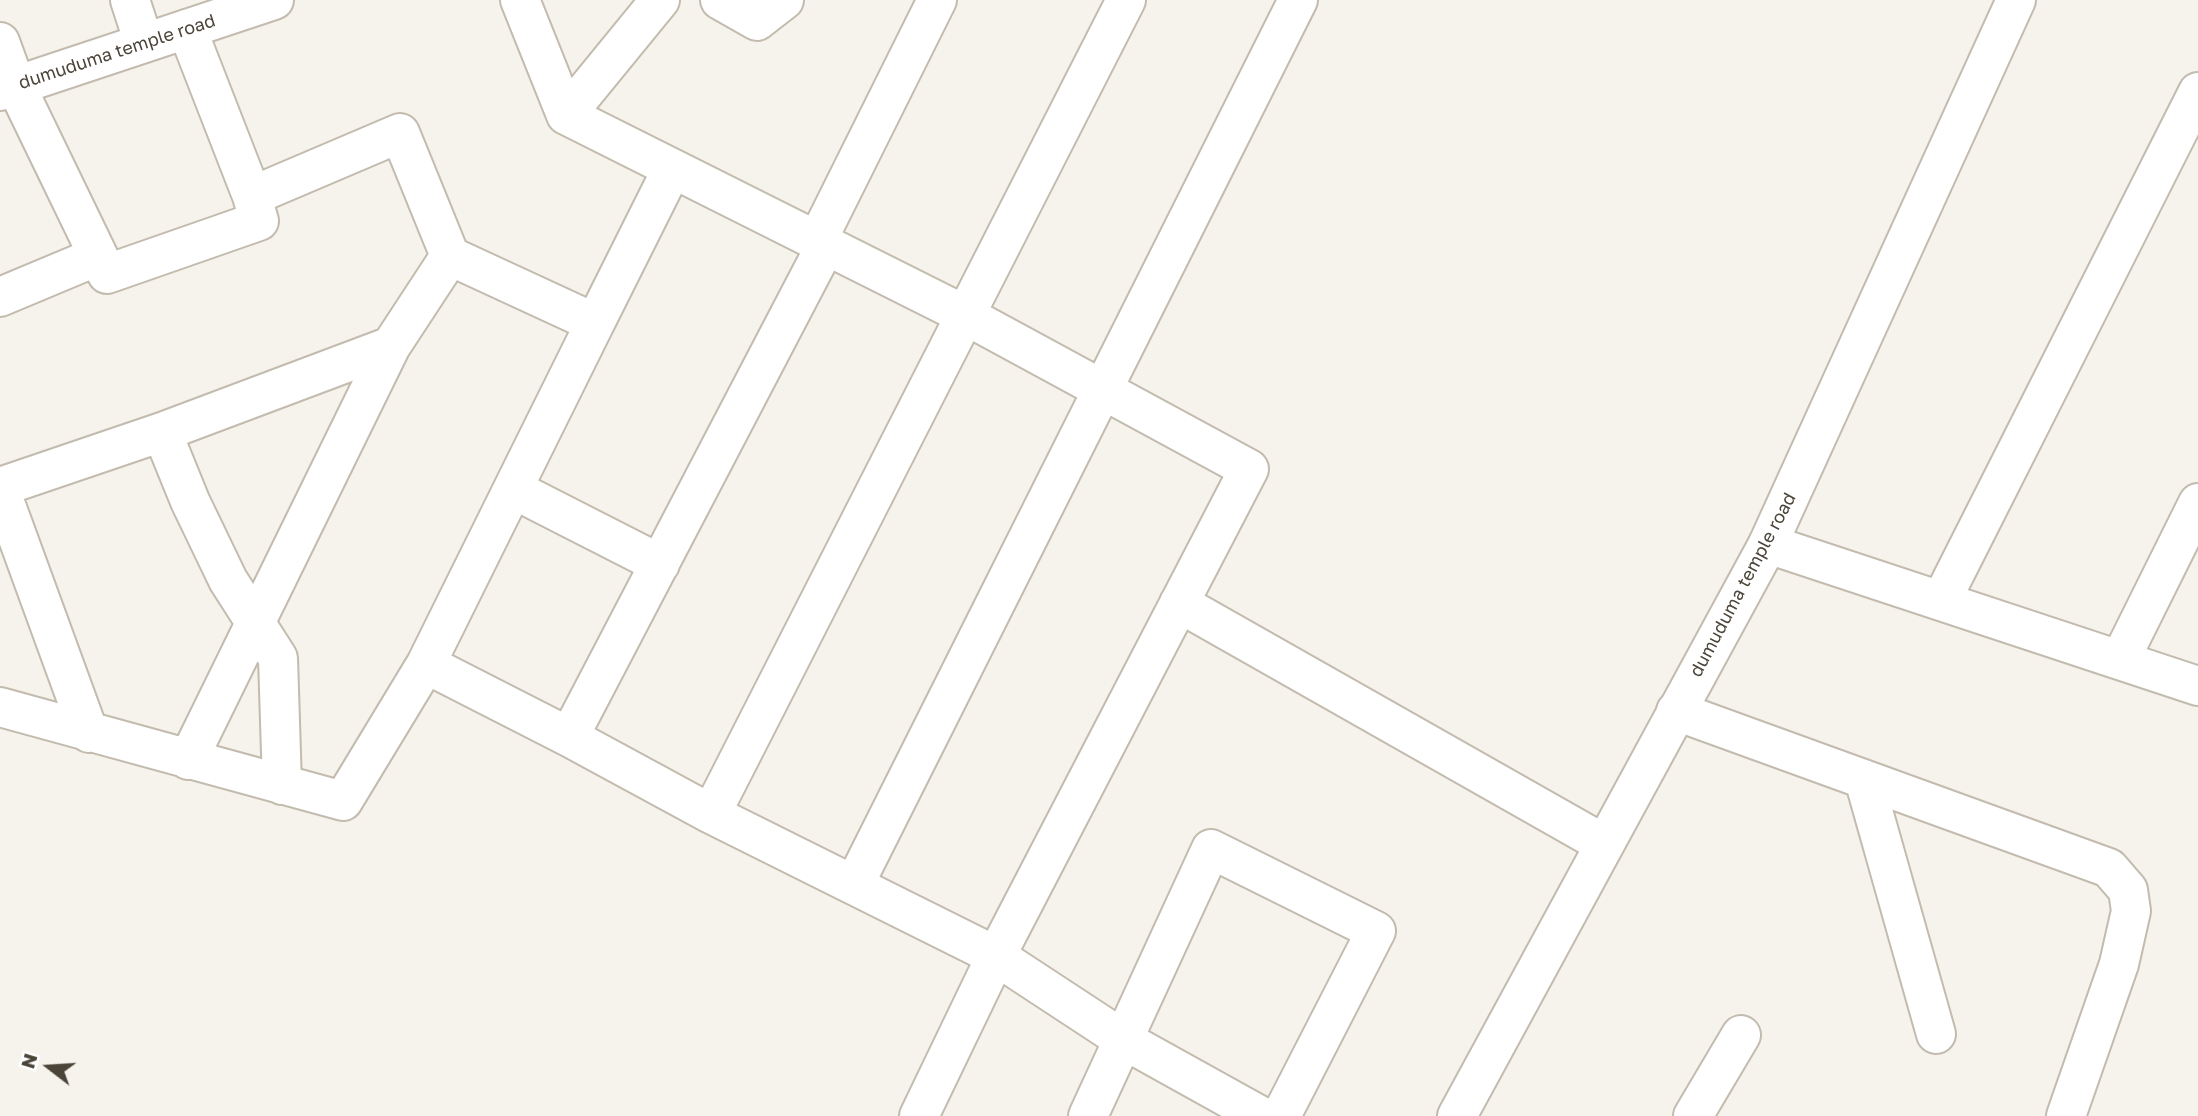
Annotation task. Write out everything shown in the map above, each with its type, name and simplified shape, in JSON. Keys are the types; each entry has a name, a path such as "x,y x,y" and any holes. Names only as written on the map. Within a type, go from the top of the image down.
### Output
{"street":[{"path":"131,0 144,43"},
{"name":"dumuduma temple road","path":"8,88 274,0"},
{"path":"520,0 566,115 965,315 1249,469 996,956 919,1116"},
{"path":"566,115 660,0"},
{"path":"720,0 757,21 784,0"},
{"path":"569,737 660,564 821,243 937,0"},
{"path":"711,814 1126,0"},
{"path":"854,885 1298,0"},
{"name":"dumuduma temple road","path":"1457,1116 1768,544 2016,0"},
{"path":"0,42 8,88 107,274 259,221 252,196 187,29"},
{"path":"1941,601 2198,92"},
{"path":"252,196 400,134 450,256 595,323"},
{"path":"0,707 343,801 426,664 672,169"},
{"path":"0,297 98,256"},
{"path":"188,760 391,346 450,256"},
{"path":"89,733 0,488 162,432 391,346"},
{"path":"162,432 190,501 228,580 278,657 282,785"},
{"path":"513,489 660,564"},
{"path":"2120,660 2198,503"},
{"path":"1768,544 2198,686"},
{"path":"1180,603 1604,844"},
{"path":"426,664 711,814 996,956 1124,1040 1261,1116"},
{"path":"1676,711 2109,868 2128,890 2131,911 2119,964 2066,1116"},
{"path":"1864,779 1936,1034"},
{"path":"1088,1116 1211,849 1376,931 1281,1116"},
{"path":"1693,1116 1741,1035"}]}
